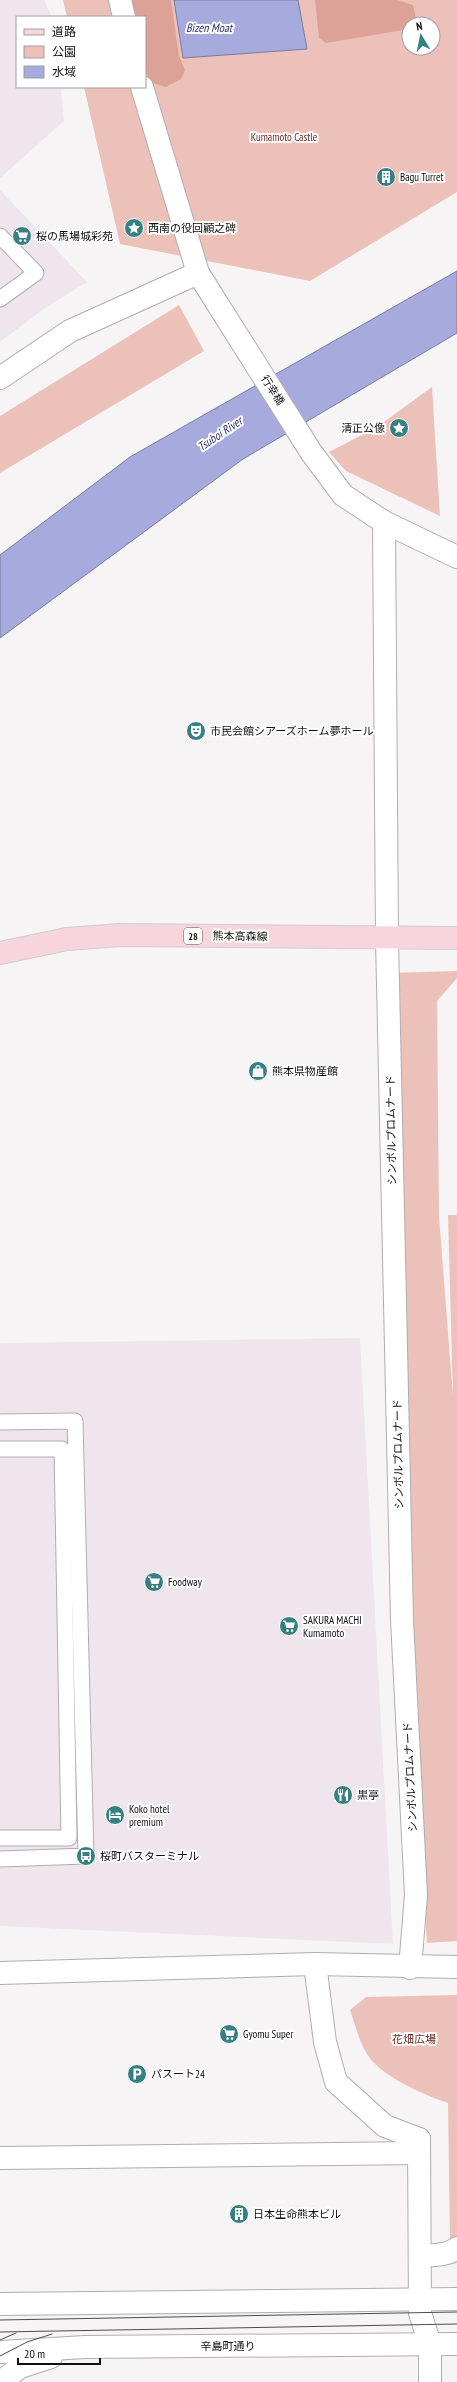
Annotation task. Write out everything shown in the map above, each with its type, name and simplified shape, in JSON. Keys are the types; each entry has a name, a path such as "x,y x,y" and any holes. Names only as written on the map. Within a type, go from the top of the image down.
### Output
{"main road":[{"name":"熊本高森線","path":"0,952 67,939 120,935 387,939 457,938"}],"street":[{"path":"120,0 124,16"},
{"name":"行幸橋","path":"142,88 198,273 235,328 311,452 343,495 384,522 457,557"},
{"path":"1,375 70,331 198,273"},
{"name":"シンボルプロムナード","path":"384,522 387,939 402,1620 416,1895 410,1968"},
{"path":"315,1964 325,2042 336,2082 385,2126 419,2146"},
{"path":"0,1973 315,1964 410,1968 457,1967"},
{"path":"0,2158 419,2146"},
{"path":"419,2146 420,2313 430,2344 430,2382"},
{"path":"420,2256 441,2254 453,2251 457,2248"},
{"path":"0,2304 457,2299"},
{"name":"辛島町通り","path":"0,2352 85,2347 457,2344"},
{"path":"1,2382 20,2366 85,2347"}],"lane":[{"path":"0,236 36,273 0,299"},
{"path":"0,1422 75,1421 86,1856 0,1859"},
{"path":"0,1449 62,1449 68,1838 0,1838"}],"shaded area":[{"path":"0,0 44,0 52,16 16,16 16,88 61,88 64,121 0,178"},
{"path":"128,0 171,0 179,56 185,70 181,79 166,87 149,82 146,70 146,16 133,16"},
{"path":"315,0 397,0 413,5 415,16 401,16 401,30 326,43 319,38"},
{"name":"桜の馬場城彩苑","path":"0,190 87,282 45,308 0,342"},
{"path":"360,1338 393,1944 0,1926 0,1343"}],"green space":[{"name":"Kumamoto Castle","path":"63,0 457,0 457,192 310,281 120,244 84,88 146,88 146,16 67,16"},
{"path":"179,305 204,351 0,473 0,416"},
{"path":"432,387 440,516 346,471 329,452 377,427"},
{"path":"457,971 457,978 437,1001 439,1216 453,1397 448,1215 457,1215 457,1941 427,1943 410,1672 388,973"},
{"name":"花畑広場","path":"457,1995 457,2250 450,2243 448,2103 403,2084 373,2062 362,2044 350,2010 366,1997"}],"water":[{"name":"Bizen Moat","path":"174,0 298,0 307,49 183,58"},
{"name":"Tsuboi River","path":"457,271 457,333 243,459 0,638 0,555 130,457"}],"tram line":[{"path":"0,2320 457,2312"},
{"path":"0,2332 457,2324"},
{"path":"0,2340 16,2333"},
{"path":"0,2356 27,2342 52,2334"}],"place":[{"name":"Bagu Turret","path":"386,177"},
{"name":"西南の役回顧之碑","path":"134,228"},
{"name":"桜の馬場城彩苑","path":"22,236"},
{"name":"清正公像","path":"399,428"},
{"name":"市民会館シアーズホーム夢ホール","path":"196,731"},
{"name":"熊本県物産館","path":"258,1071"},
{"name":"Foodway","path":"154,1582"},
{"name":"SAKURA MACHI Kumamoto","path":"289,1626"},
{"name":"黒亭","path":"343,1795"},
{"name":"Koko hotel premium","path":"115,1815"},
{"name":"桜町バスターミナル","path":"86,1856"},
{"name":"Gyomu Super","path":"229,2034"},
{"name":"パスート24","path":"137,2074"},
{"name":"日本生命熊本ビル","path":"239,2214"}]}
